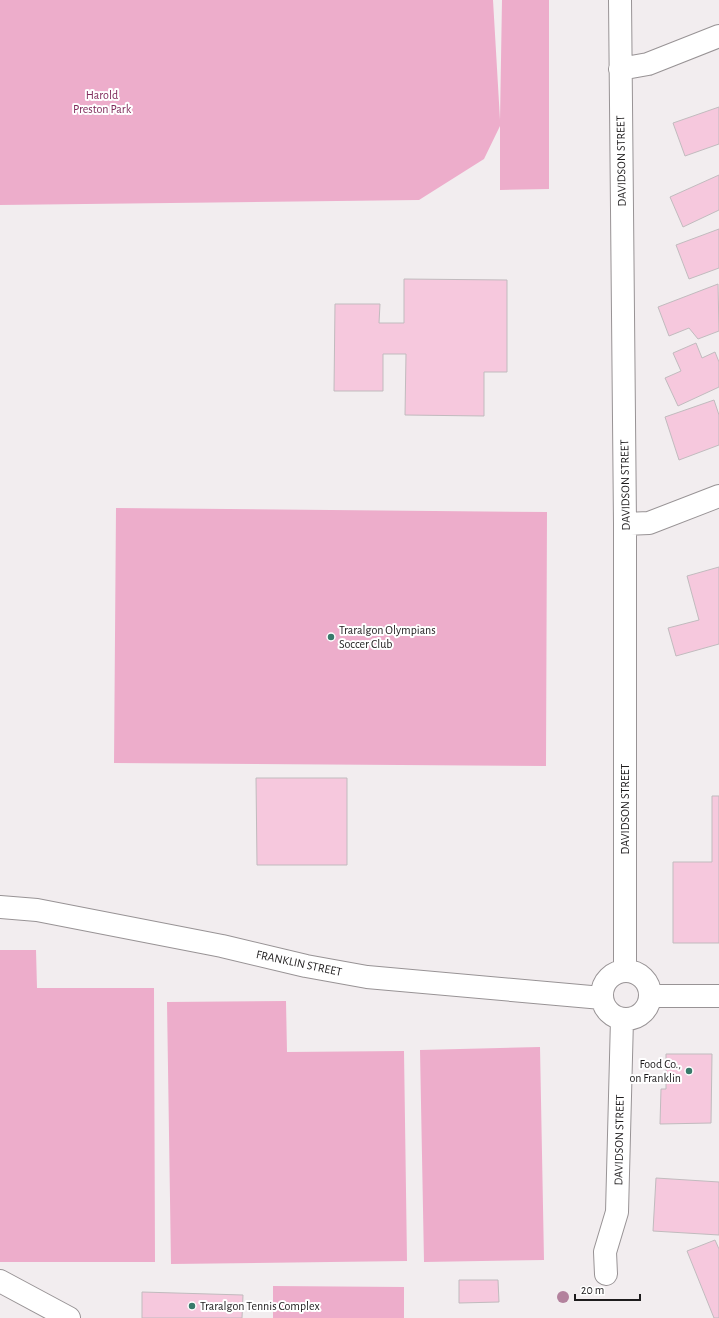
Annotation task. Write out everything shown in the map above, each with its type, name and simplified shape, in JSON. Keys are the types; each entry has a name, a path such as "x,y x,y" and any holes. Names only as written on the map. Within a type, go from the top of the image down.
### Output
{"street":[{"name":"DAVIDSON STREET","path":"620,0 625,524 625,970"},
{"path":"620,69 648,64 719,36"},
{"path":"625,524 649,523 719,496"},
{"name":"FRANKLIN STREET","path":"0,907 44,912 222,946 306,966 367,977 602,998"},
{"path":"625,970 635,972 644,977 650,986 651,996 648,1006 642,1014 633,1019 622,1019 613,1016 606,1008 602,998 603,988 607,979 615,973 625,970"},
{"path":"651,996 719,996"},
{"name":"DAVIDSON STREET","path":"606,1274 605,1252 617,1212 622,1019"},
{"path":"0,1281 69,1318"}],"green space":[{"name":"Harold Preston Park","path":"0,0 493,0 500,120 502,0 549,0 549,189 500,190 500,126 484,159 419,200 0,205"},
{"name":"Traralgon Olympians Soccer Club","path":"116,508 547,512 546,766 114,763"},
{"path":"0,950 36,950 37,988 154,988 155,1262 0,1262"},
{"path":"286,1001 287,1052 404,1051 407,1261 171,1264 167,1002"},
{"path":"540,1047 544,1260 424,1262 420,1050"},
{"path":"273,1286 404,1287 404,1318 273,1318"}],"building":[{"path":"719,107 719,144 685,156 673,123"},
{"path":"719,175 719,210 683,227 670,197"},
{"path":"719,229 719,268 689,279 676,245"},
{"path":"404,279 507,280 507,372 484,372 484,416 405,415 406,354 383,354 383,391 334,391 335,304 380,304 379,323 404,323"},
{"path":"718,284 719,331 698,339 689,328 669,336 658,307"},
{"path":"696,343 702,358 715,352 719,362 719,387 678,406 665,378 681,371 673,353"},
{"path":"714,400 719,415 719,445 679,460 665,417"},
{"path":"719,567 719,644 676,656 668,628 699,620 687,576"},
{"path":"256,778 347,778 347,865 257,865"},
{"path":"712,796 719,796 719,943 673,943 673,862 712,862"},
{"name":"Food Co., on Franklin","path":"666,1054 712,1054 711,1123 660,1124 661,1089 666,1089"},
{"path":"656,1178 719,1182 719,1235 653,1231"},
{"path":"715,1240 719,1249 719,1318 714,1318 687,1251"},
{"path":"459,1280 498,1280 499,1302 459,1303"},
{"name":"Traralgon Tennis Complex","path":"142,1292 243,1295 242,1318 142,1318"}],"place":[{"name":"Traralgon Olympians Soccer Club","path":"331,637"},
{"name":"Food Co., on Franklin","path":"689,1071"},
{"name":"Traralgon Tennis Complex","path":"192,1306"}]}
